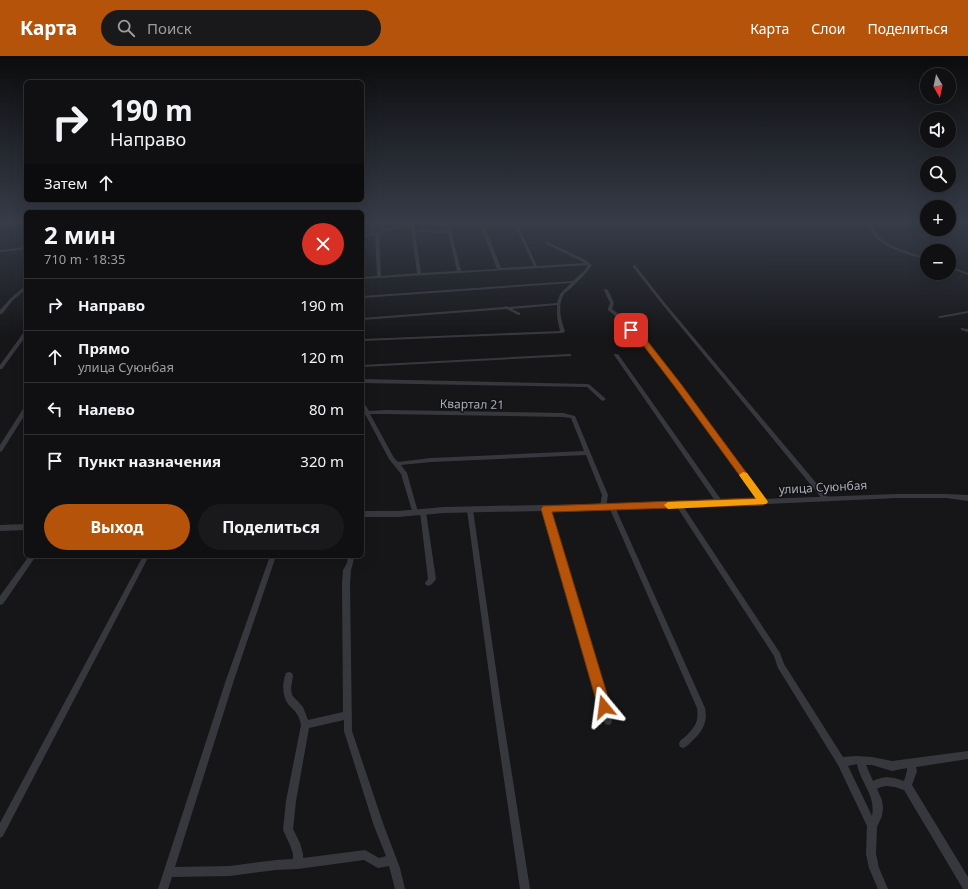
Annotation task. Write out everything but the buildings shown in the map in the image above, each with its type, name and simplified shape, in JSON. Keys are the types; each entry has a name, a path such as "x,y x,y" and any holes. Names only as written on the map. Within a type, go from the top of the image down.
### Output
{"street":[{"path":"378,261 379,277"},
{"path":"416,261 418,274"},
{"path":"456,261 459,272"},
{"path":"495,261 498,269"},
{"path":"533,261 536,267"},
{"path":"582,261 589,264"},
{"path":"364,278 589,264"},
{"path":"364,340 561,332 563,331 559,316 559,304 562,294 586,271 589,264"},
{"path":"634,266 663,304 826,499"},
{"path":"956,270 968,274"},
{"path":"364,297 574,282"},
{"path":"0,313 12,299 24,289"},
{"path":"606,290 612,303 610,309 612,312 624,320 629,328 642,340 678,386 763,502"},
{"path":"364,318 559,304"},
{"path":"506,307 519,316 515,307"},
{"path":"940,317 968,312"},
{"path":"0,368 24,336"},
{"path":"364,366 569,355"},
{"path":"616,355 720,503"},
{"path":"364,381 588,386 603,399"},
{"path":"364,408 397,464 404,473 419,512 432,579 429,583"},
{"path":"0,450 24,412"},
{"name":"Квартал 21","path":"366,413 386,412 563,415 573,417 576,420 587,453"},
{"path":"397,464 438,460 587,453 605,495 603,507"},
{"name":"улица Суюнбая","path":"419,512 678,505 897,496 946,496 968,498"},
{"path":"678,505 777,655 781,666 841,762 872,826"},
{"path":"612,507 704,717 700,726 683,744"},
{"path":"546,509 608,721"},
{"path":"470,510 525,889"},
{"path":"364,514 419,512"},
{"path":"0,528 24,526"},
{"path":"0,602 31,558"},
{"path":"0,833 145,558"},
{"path":"163,889 215,723 272,558"},
{"path":"350,558 346,584 348,731 379,826 392,860 400,889"},
{"path":"289,676 287,690 288,697 300,709 304,716 305,725 291,800 288,830 296,849 298,864"},
{"path":"305,725 348,715"},
{"path":"841,762 860,760 872,761 892,766 968,755"},
{"path":"860,760 863,771 875,794 879,810 872,826 871,854 874,868 883,889"},
{"path":"907,786 912,771 911,763"},
{"path":"872,787 883,781 907,786 968,887"},
{"path":"168,872 230,871 361,856 365,856 378,863 392,860"}],"slow traffic":[{"path":"668,505 763,502 743,475"}],"route":[{"path":"604,707 546,509 763,502 678,386 642,340 631,330"}]}
